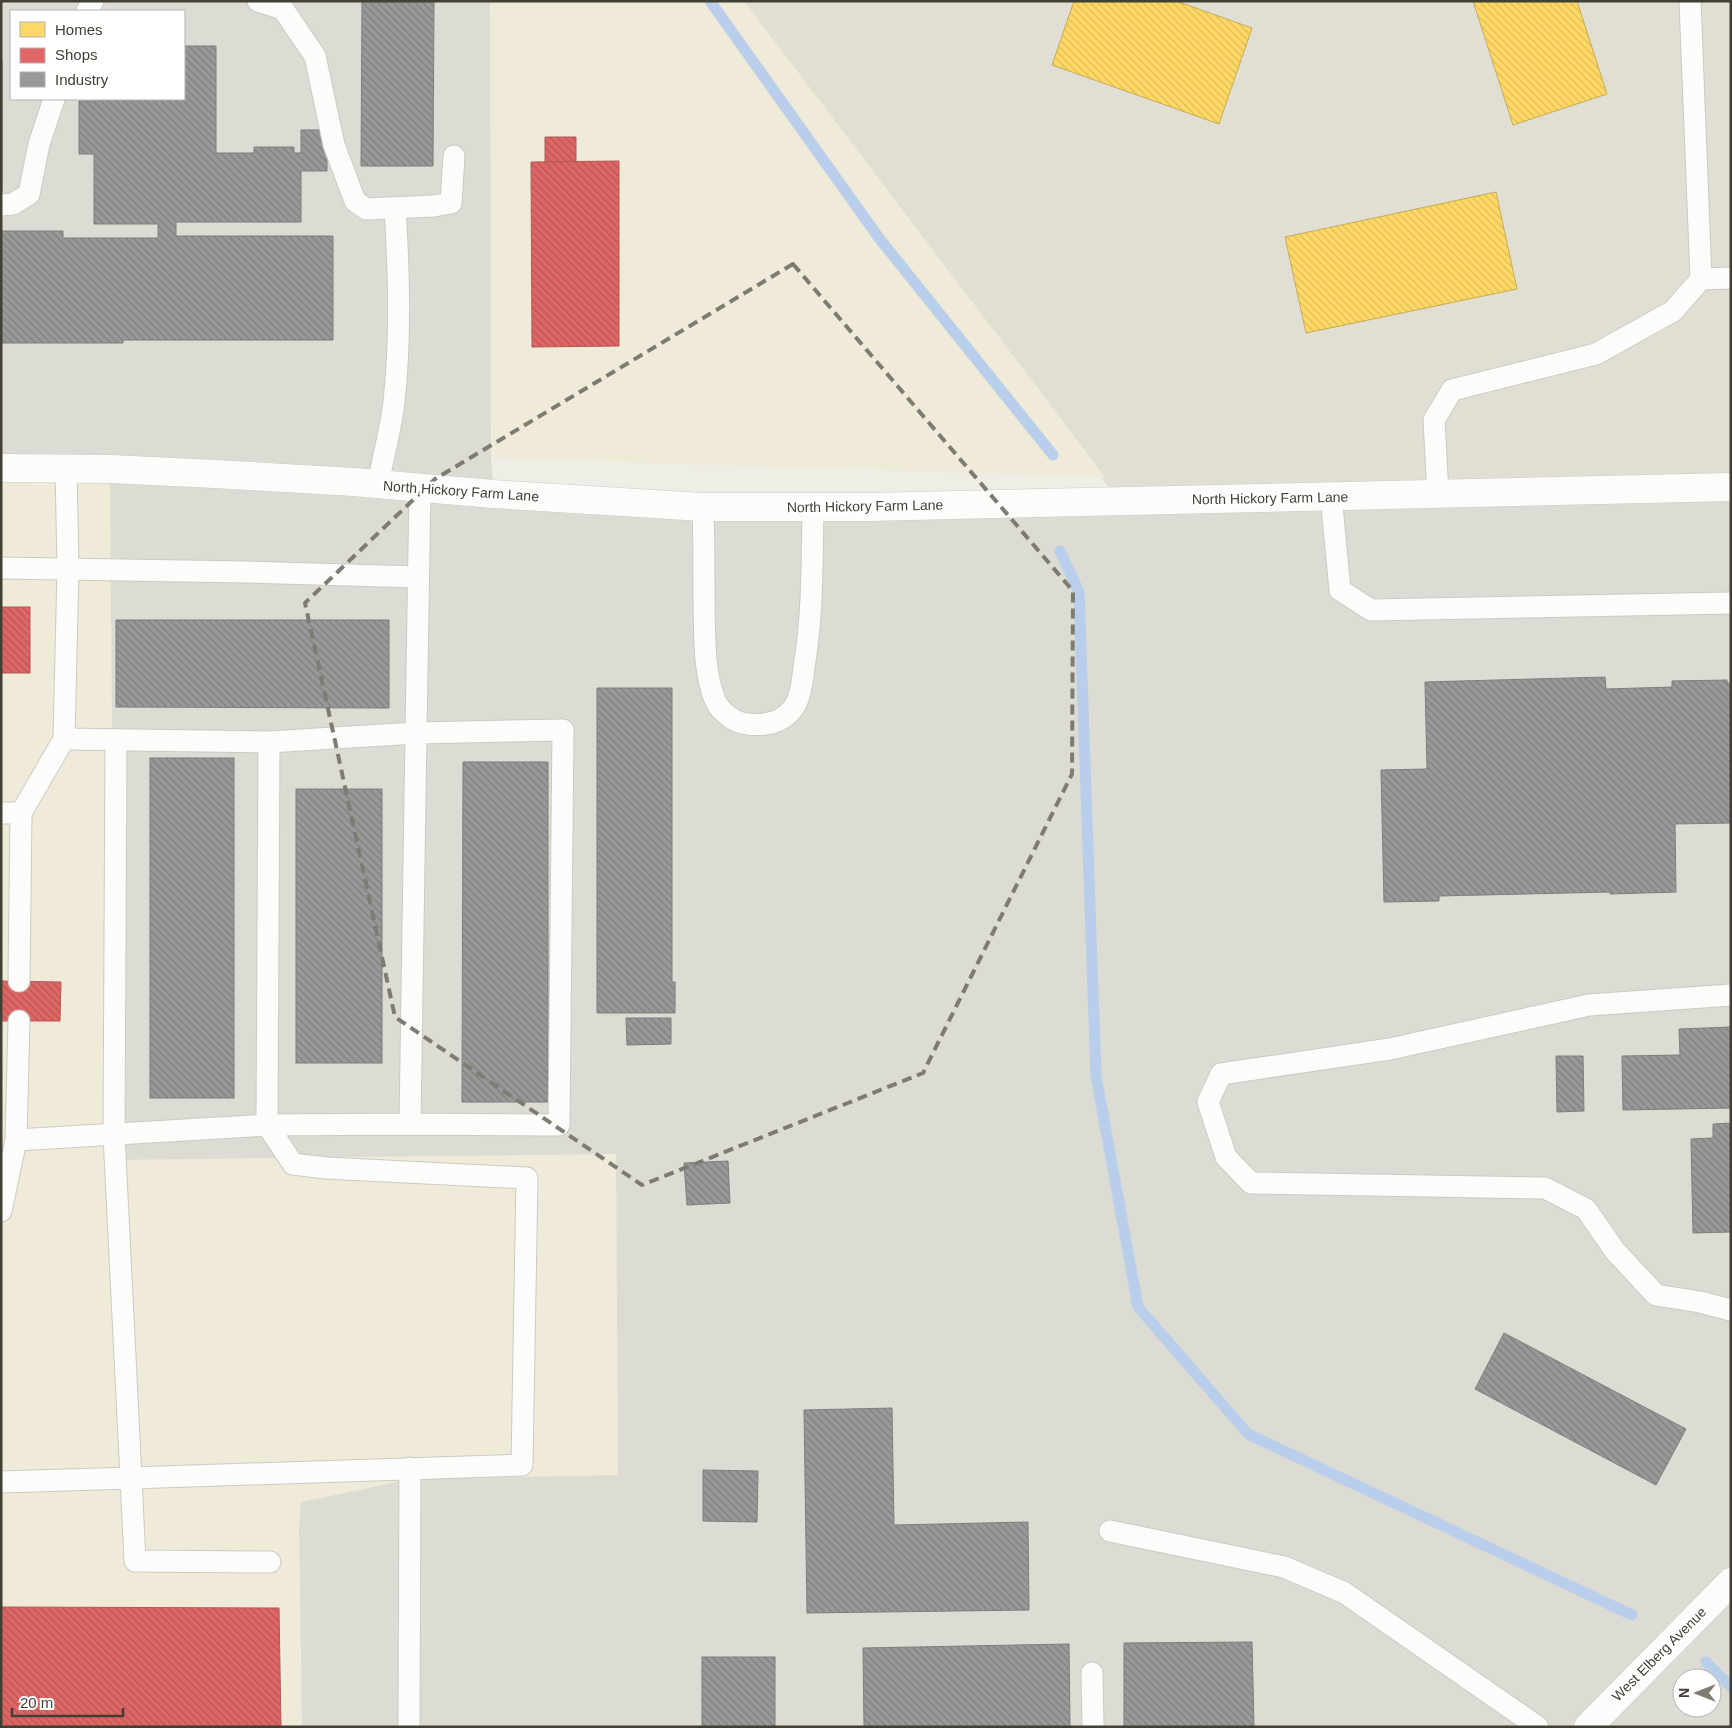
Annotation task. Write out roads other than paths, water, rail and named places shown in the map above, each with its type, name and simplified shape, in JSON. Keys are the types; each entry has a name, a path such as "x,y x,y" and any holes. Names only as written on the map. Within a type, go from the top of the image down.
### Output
{"street":[{"name":"North Hickory Farm Lane","path":"1,468 215,474 703,507 879,507 1731,487"},
{"name":"West Elberg Avenue","path":"1588,1727 1731,1582"}],"lane":[{"path":"258,1 283,9 316,56 334,145 355,201 366,209 451,203 454,156"},
{"path":"1690,1 1701,280"},
{"path":"1,205 12,204 29,194 39,144 54,100"},
{"path":"378,484 394,404 398,338 398,266 395,208"},
{"path":"1438,494 1434,420 1452,390 1596,354 1673,311 1701,280 1731,278"},
{"path":"19,981 11,813 64,739 68,568 66,469"},
{"path":"410,1124 420,488"},
{"path":"1331,496 1340,590 1371,610 1731,603"},
{"path":"703,507 705,640 710,683 716,702 724,712 742,724 757,725 772,724 788,712 794,706 802,683 810,631 813,507"},
{"path":"1,568 418,577"},
{"path":"16,1140 267,1125 559,1125 563,730 416,733 269,742 64,739"},
{"path":"116,740 114,1135 135,1561 270,1562"},
{"path":"1,1482 522,1465 527,1178 326,1168 293,1164 267,1125 269,742"},
{"path":"1731,994 1589,1005 1390,1049 1221,1074 1208,1102 1226,1157 1251,1183 1545,1188 1586,1209 1615,1251 1656,1295 1700,1302 1731,1310"},
{"path":"1,1211 16,1140 19,1021"},
{"path":"409,1727 410,1468"},
{"path":"1110,1531 1284,1567 1345,1593 1538,1727"},
{"path":"1092,1673 1093,1727"}],"waterway":[{"path":"710,1 879,238 1053,455"},
{"path":"1060,551 1079,592 1096,1076 1138,1307 1248,1434 1632,1615"},
{"path":"1706,1662 1731,1687"}]}
